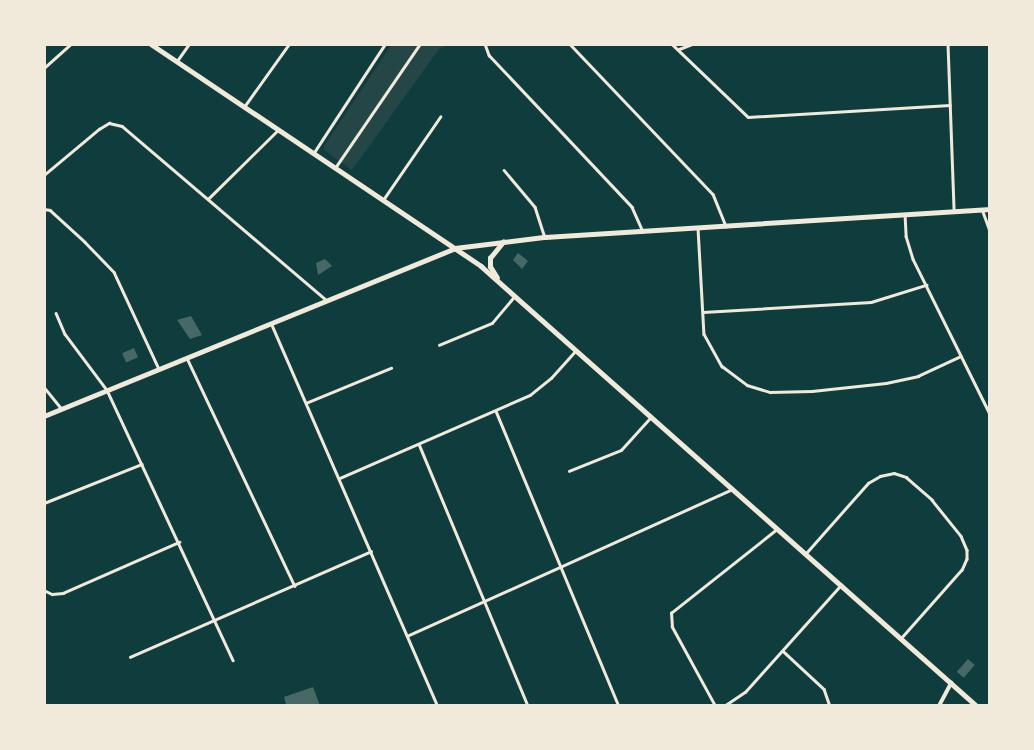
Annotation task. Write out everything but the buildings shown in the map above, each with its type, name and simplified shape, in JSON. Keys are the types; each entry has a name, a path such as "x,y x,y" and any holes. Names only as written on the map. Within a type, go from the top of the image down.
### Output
{"main road":[{"path":"151,44 455,248 500,282 977,706"},
{"path":"44,416 455,248 545,237 954,209 990,209"},
{"path":"500,282 490,267 491,258 503,242"}],"street":[{"path":"44,68 71,44"},
{"path":"177,61 189,44"},
{"path":"244,107 289,44"},
{"path":"313,154 385,44"},
{"path":"335,168 420,44"},
{"path":"485,44 489,55 632,207 643,232"},
{"path":"570,44 713,194 726,226"},
{"path":"671,44 743,116 950,105"},
{"path":"678,50 692,44"},
{"path":"948,44 954,209"},
{"path":"383,200 440,117"},
{"path":"44,175 99,129 116,123 326,299"},
{"path":"208,199 278,130"},
{"path":"504,170 535,206 545,237"},
{"path":"44,209 50,210 114,272 159,369"},
{"path":"982,209 990,231"},
{"path":"905,214 908,247 990,414"},
{"path":"698,228 705,334 722,366 747,385 770,392 812,391 886,383 918,376 961,356"},
{"path":"703,312 871,302 926,285"},
{"path":"439,345 492,323 515,296"},
{"path":"56,313 65,334 107,390 233,660"},
{"path":"270,322 438,706"},
{"path":"340,478 496,411 540,388 575,351"},
{"path":"187,358 295,586"},
{"path":"306,402 391,368"},
{"path":"44,387 61,408"},
{"path":"496,411 619,706"},
{"path":"569,471 621,450 650,418"},
{"path":"419,444 528,706"},
{"path":"44,503 142,464"},
{"path":"806,554 868,483 880,475 894,473 906,477 932,500 961,537 967,550 967,559 962,570 901,639"},
{"path":"407,636 732,489"},
{"path":"715,706 669,619 677,605 777,529"},
{"path":"44,590 52,594 63,593 179,541"},
{"path":"130,657 371,551"},
{"path":"724,706 745,692 841,585"},
{"path":"783,651 824,689 830,706"},
{"path":"939,706 951,683"}],"shaded area":[{"path":"392,44 450,44 439,49 352,170 324,150 324,146"}]}
